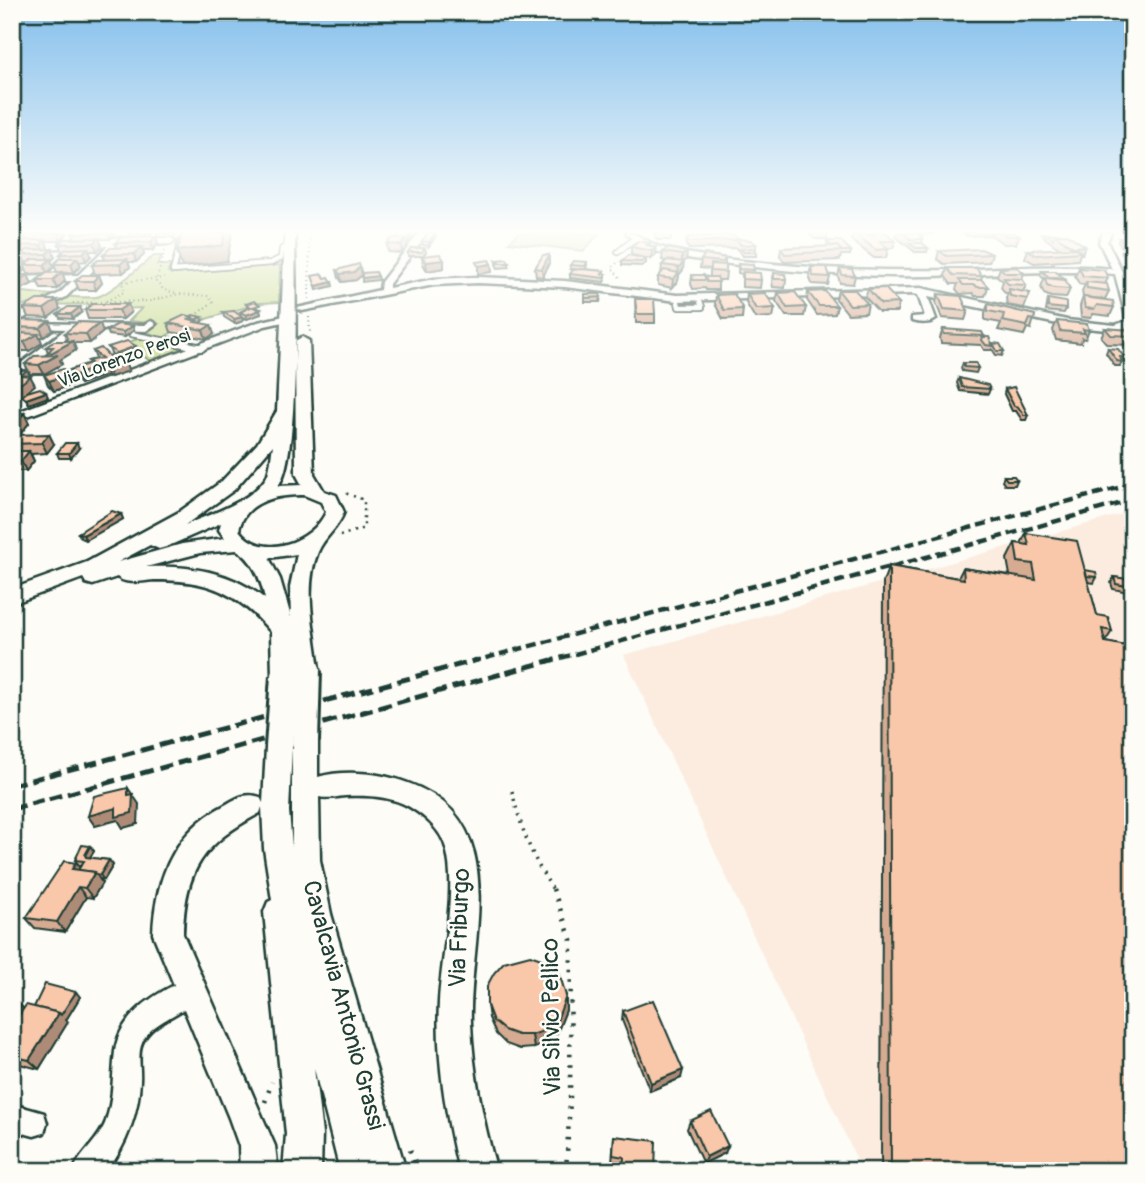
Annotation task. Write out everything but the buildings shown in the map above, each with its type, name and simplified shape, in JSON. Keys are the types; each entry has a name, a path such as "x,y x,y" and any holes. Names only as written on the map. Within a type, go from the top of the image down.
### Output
{"main road":[{"path":"12,609 240,508 258,497 276,477 287,406 289,288"},
{"path":"306,288 304,474 316,492"},
{"path":"88,574 187,515 227,485 262,449 287,406"},
{"path":"258,497 294,489 316,492 329,499 335,512 323,540 302,564 302,620 295,673"},
{"path":"240,508 229,523 229,530 267,571 284,648 295,673"},
{"path":"12,597 200,545 284,551 323,540"},
{"path":"88,574 188,574 215,580 254,598 281,629"},
{"name":"Cavalcavia Antonio Grassi","path":"295,673 292,745 277,847 311,1004 333,1072 359,1171"},
{"name":"Cavalcavia Antonio Grassi","path":"292,745 306,860 316,914 387,1171"},
{"name":"Via Friburgo","path":"323,787 348,783 402,789 435,806 457,837 465,874 454,1034 468,1137 478,1171"},
{"path":"250,805 205,830 192,846 175,877 167,905 167,934 247,1118 257,1146 260,1171"},
{"path":"277,847 279,924 304,1134 302,1171"},
{"path":"338,990 402,1171"}],"street":[{"path":"12,323 71,288"},
{"path":"307,305 400,288"},
{"path":"611,288 677,298 921,291 1028,317 1116,328 1132,322 1126,288"},
{"path":"916,319 931,319 921,291"},
{"name":"Via Lorenzo Perosi","path":"12,418 262,324 288,318"},
{"path":"12,323 146,328 151,324"},
{"path":"12,376 75,327"},
{"path":"87,1171 100,1160 116,1134 127,1085 127,1050 136,1029 157,1010 190,990"}],"lane":[{"path":"131,334 202,348"}],"path":[{"path":"307,305 309,288"},
{"path":"72,303 150,301 179,294 209,296 213,302 191,318"},
{"path":"323,540 364,528 364,500 340,491"},
{"name":"Via Silvio Pellico","path":"512,791 526,841 536,865 555,892 571,939 570,1100 566,1171"}],"shaded area":[{"path":"1133,511 1133,1171 862,1171 624,655"}],"green space":[{"path":"113,288 279,288 279,302 260,303 206,319 196,318 166,336 201,344 153,363 126,343 152,334 141,329 150,330 158,324 129,321 142,308 119,309 122,304 12,305 12,291 72,297 94,297"}],"railway":[{"path":"471,662 1133,484"},
{"path":"546,662 1133,500"},
{"path":"12,785 477,660"},
{"path":"12,809 552,660"}]}
